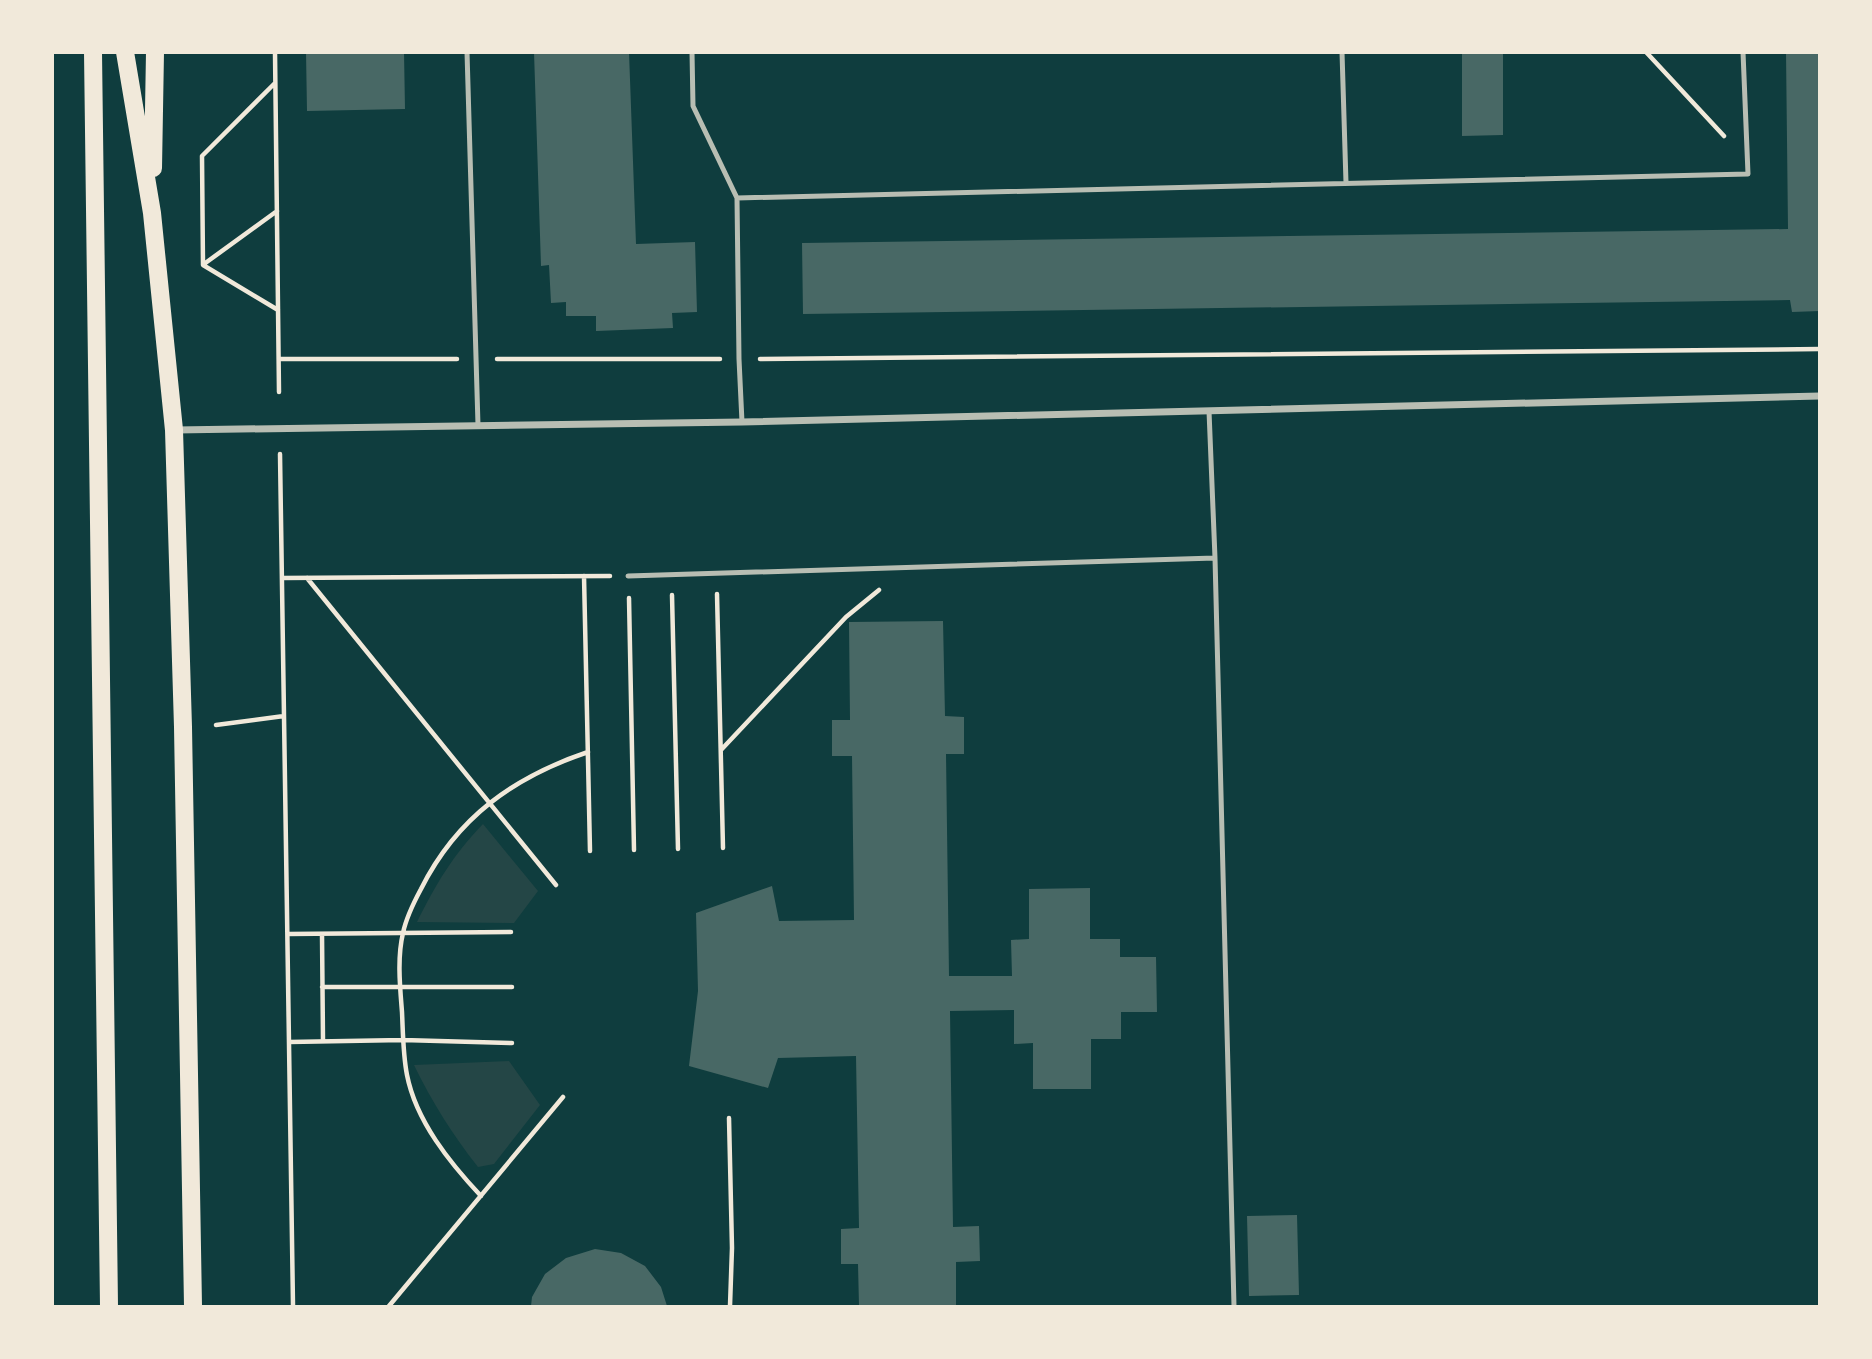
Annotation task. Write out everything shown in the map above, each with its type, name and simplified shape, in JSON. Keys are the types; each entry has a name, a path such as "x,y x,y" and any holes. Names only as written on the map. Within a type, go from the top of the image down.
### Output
{"main road":[{"path":"93,52 109,1307"},
{"path":"125,52 152,213 174,430 183,726 193,1307"},
{"path":"152,213 155,52"}],"street":[{"path":"174,430 742,422 1819,397"}],"lane":[{"path":"467,52 478,425"},
{"path":"692,52 693,106 737,198 742,422"},
{"path":"1342,52 1346,183"},
{"path":"737,198 1748,174 1742,52"},
{"path":"1209,411 1234,1307"},
{"path":"628,576 1215,558"}],"path":[{"path":"275,52 279,392"},
{"path":"1646,52 1747,160"},
{"path":"203,265 202,156 275,83"},
{"path":"203,265 277,211"},
{"path":"203,265 278,310"},
{"path":"279,359 739,359 1819,349"},
{"path":"280,454 293,1307"},
{"path":"720,750 846,617 906,568"},
{"path":"716,573 723,848"},
{"path":"672,575 678,849"},
{"path":"584,576 590,851"},
{"path":"282,578 628,576 634,850"},
{"path":"307,578 556,885"},
{"path":"216,725 284,716"},
{"path":"481,1196 462,1175 420,1113 407,1077 400,987 403,933 413,903 445,848 465,824 489,803 530,775 588,751"},
{"path":"288,934 510,932"},
{"path":"322,934 323,1041"},
{"path":"322,987 512,987"},
{"path":"289,1042 403,1040 513,1043"},
{"path":"389,1307 563,1097"},
{"path":"729,1118 732,1248 730,1307"}],"shaded area":[{"path":"483,824 538,891 514,923 417,922 446,870"},
{"path":"509,1061 540,1105 494,1164 478,1167 443,1118 414,1065"}],"building":[{"path":"306,52 404,52 405,109 307,111"},
{"path":"534,52 629,52 636,244 695,242 697,312 672,313 673,328 596,331 596,316 566,316 566,302 551,303 549,265 541,266"},
{"path":"1462,52 1503,52 1503,135 1462,136"},
{"path":"1786,52 1820,52 1820,311 1792,312 1790,300 803,314 802,243 1788,229"},
{"path":"943,621 945,716 964,717 964,754 946,754 949,976 1012,976 1011,940 1029,939 1029,889 1090,888 1090,939 1120,939 1120,957 1156,957 1157,1012 1121,1012 1121,1039 1091,1039 1091,1089 1033,1089 1033,1043 1014,1044 1014,1010 950,1011 953,1227 979,1226 980,1261 956,1262 956,1306 859,1306 858,1264 841,1264 841,1229 859,1228 856,1056 778,1058 768,1088 689,1066 698,991 696,913 772,886 779,921 854,920 852,756 832,756 832,720 850,720 849,622"},
{"path":"1297,1215 1299,1295 1249,1296 1247,1216"},
{"path":"595,1249 621,1253 645,1266 661,1287 667,1306 531,1306 532,1297 545,1274 566,1258"}]}
